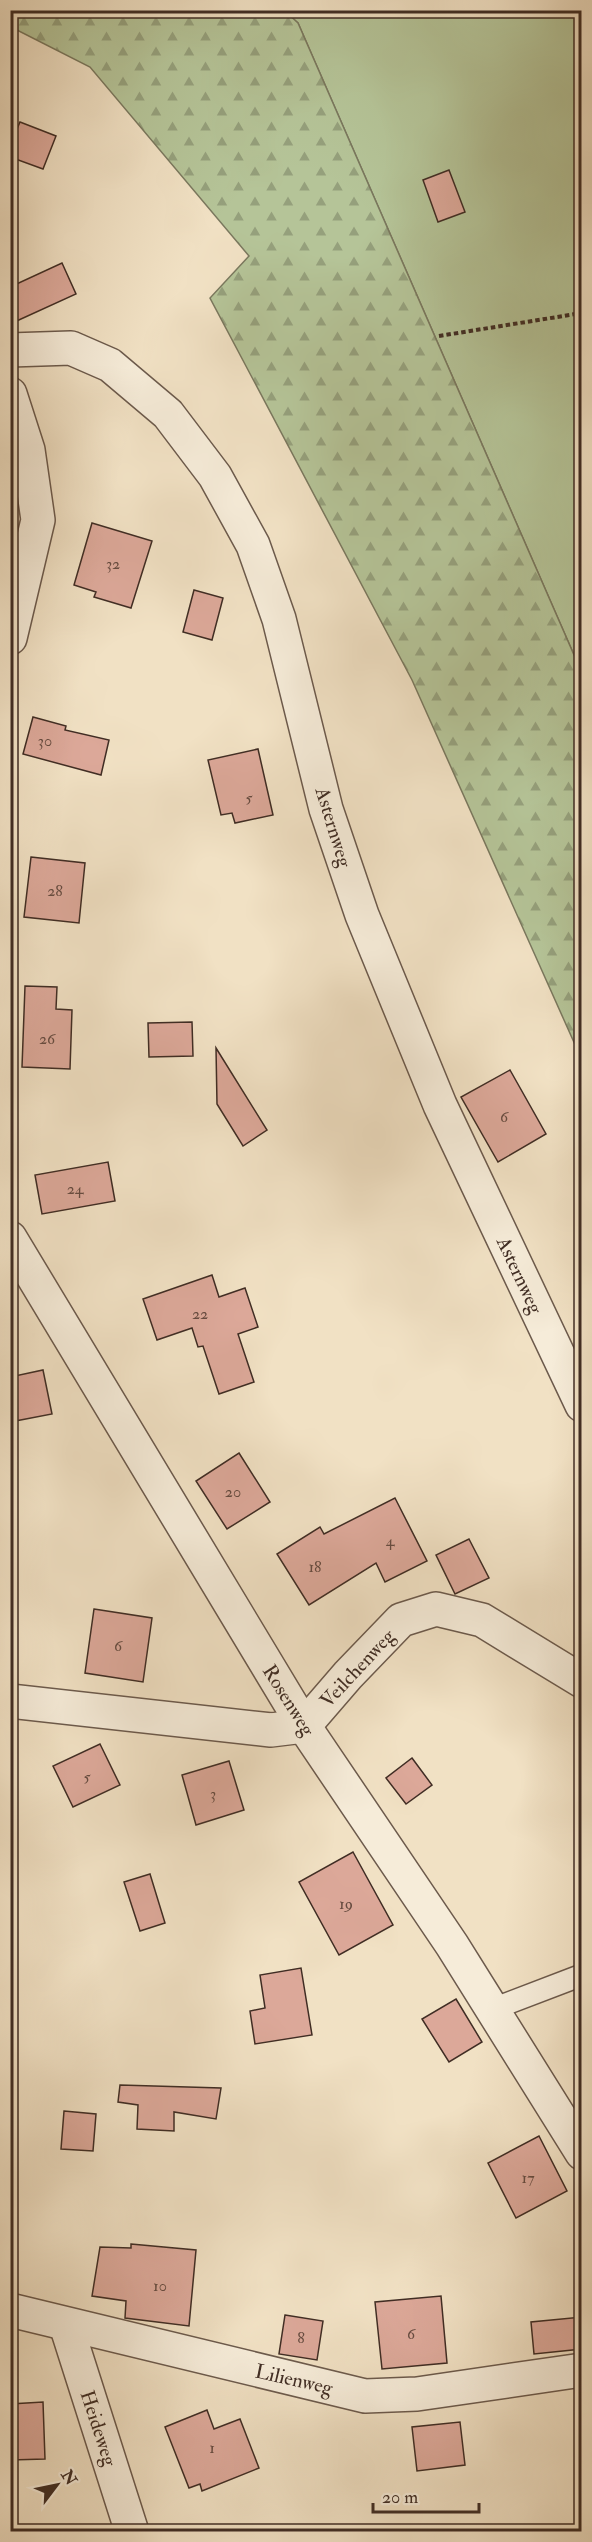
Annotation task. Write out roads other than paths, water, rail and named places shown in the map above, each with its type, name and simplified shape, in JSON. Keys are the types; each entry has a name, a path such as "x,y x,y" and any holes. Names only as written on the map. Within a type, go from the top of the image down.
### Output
{"street":[{"name":"Asternweg","path":"10,350 71,348 110,365 168,414 215,476 253,545 279,619 326,809 362,915 440,1105 582,1405"},
{"path":"10,394 28,450 38,520 10,638"},
{"name":"Rosenweg","path":"10,1238 304,1726 493,2009 582,2153"},
{"name":"Veilchenweg","path":"10,1701 271,1730 304,1726 348,1675 401,1620 436,1609 482,1620 582,1681"},
{"name":"Lilienweg","path":"10,2310 365,2396 417,2394 582,2370"},
{"name":"Heideweg","path":"66,2325 132,2532"}],"lane":[{"path":"493,2009 582,1975"}]}
